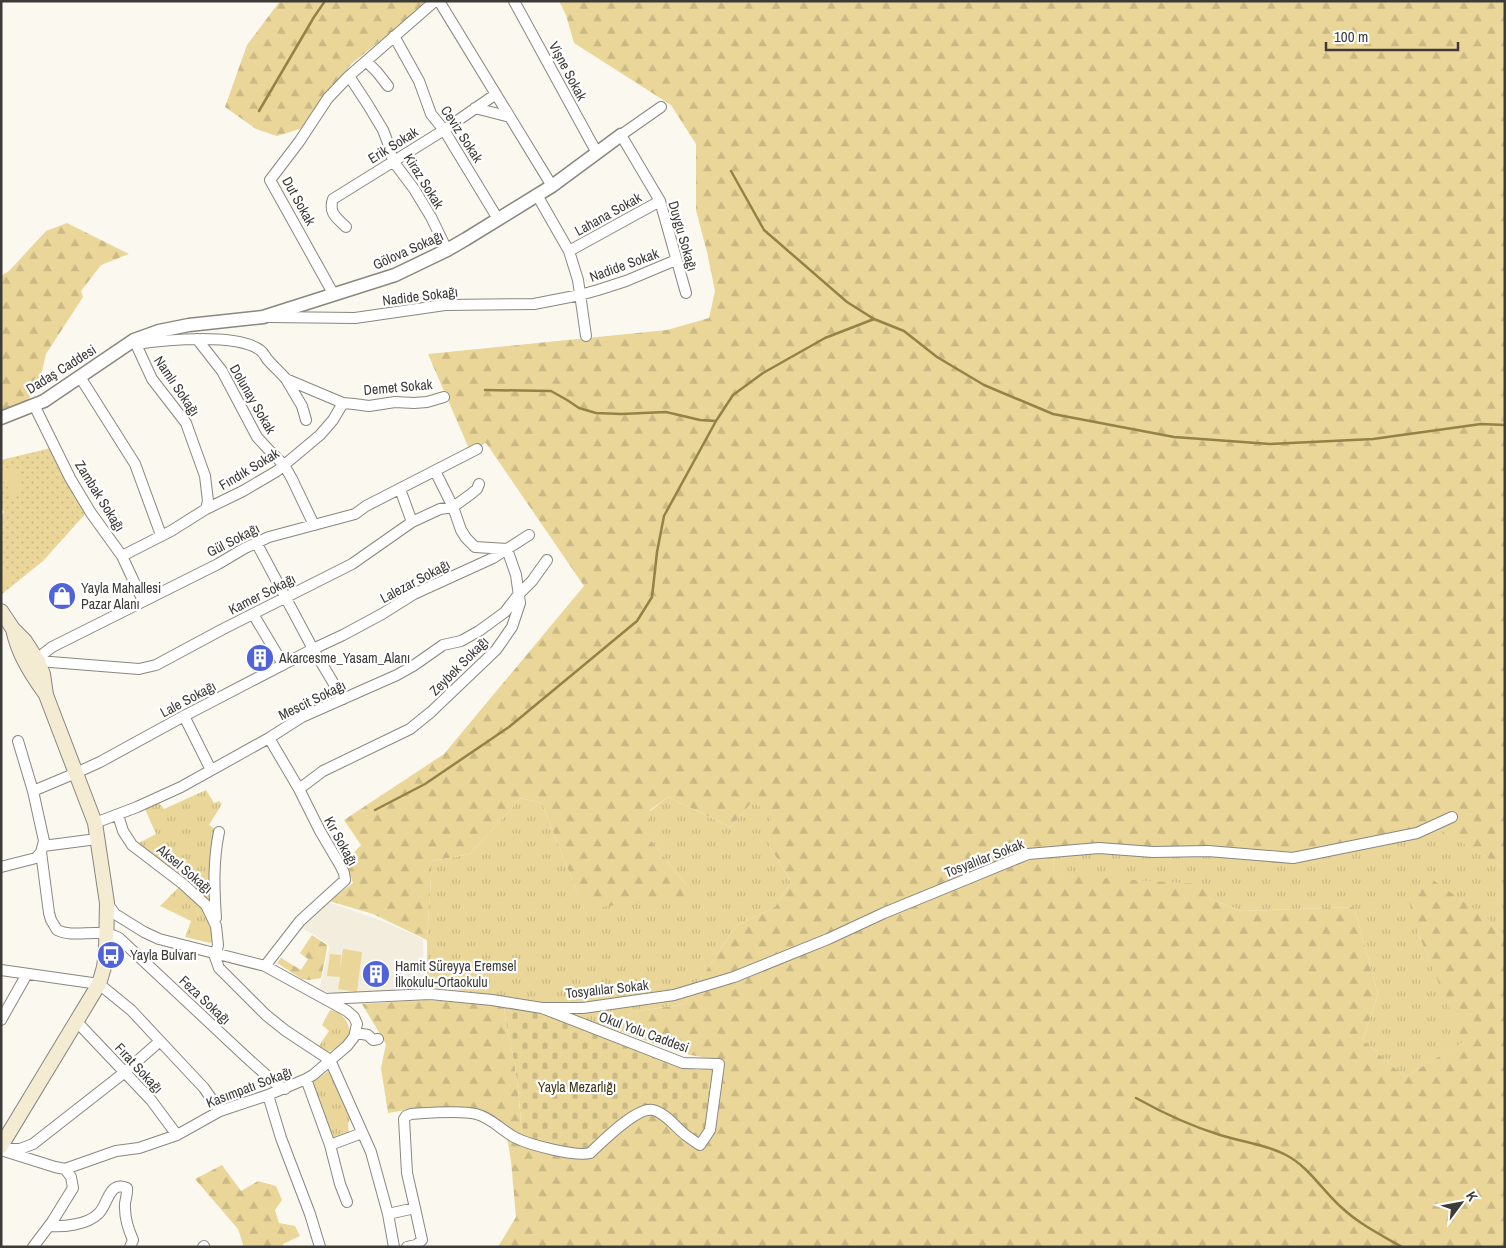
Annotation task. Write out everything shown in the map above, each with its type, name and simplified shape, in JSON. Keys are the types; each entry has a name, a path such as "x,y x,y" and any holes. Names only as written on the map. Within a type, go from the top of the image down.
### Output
{"main road":[{"path":"1,611 12,629 25,641 38,661 43,674 46,695"},
{"path":"1,1149 99,984 104,967 107,933 107,903 94,823 46,695 22,658 12,629"}],"street":[{"path":"349,76 435,1"},
{"path":"439,1 552,186"},
{"name":"Vişne Sokak","path":"514,1 597,153"},
{"name":"Ceviz Sokak","path":"394,36 419,81 431,114 444,130 498,219"},
{"path":"366,61 378,72 388,86"},
{"name":"Dut Sokak","path":"334,295 270,180 328,98 349,76"},
{"name":"Kiraz Sokak","path":"349,76 382,130 393,161 414,189 431,217 447,250"},
{"name":"Erik Sokak","path":"346,227 333,213 331,206 333,199 444,130 496,94"},
{"name":"Gölova Sokağı","path":"135,342 143,336 159,331 190,325 263,317 395,274 447,250 552,186 662,107"},
{"path":"475,108 510,117"},
{"name":"Duygu Sokağı","path":"621,135 660,202 686,293"},
{"path":"537,195 569,251 578,280 586,336"},
{"name":"Lahana Sokak","path":"569,251 660,202"},
{"name":"Nadide Sokak","path":"580,295 626,281 676,260"},
{"name":"Nadide Sokağı","path":"263,317 355,318 445,305 534,304 580,295"},
{"name":"Dadaş Caddesi","path":"1,418 44,401 135,342 198,339 237,342 254,347 262,352 286,379"},
{"name":"Dolunay Sokak","path":"198,339 222,371 257,437 284,465 314,525"},
{"name":"Namlı Sokağı","path":"135,342 152,379 186,423 205,476 208,501 206,510"},
{"path":"80,377 135,464 161,536"},
{"path":"286,379 302,406 306,420"},
{"name":"Demet Sokak","path":"286,379 343,403 369,406 395,402 427,402 444,397"},
{"name":"Fındık Sokak","path":"206,510 251,486 284,465 320,435 333,420 343,403"},
{"name":"Zambak Sokağı","path":"34,405 70,478 122,556 143,601"},
{"name":"Gül Sokağı","path":"38,661 42,654 52,647 218,564 256,542 355,514 366,506 477,449"},
{"path":"435,471 453,507 460,530 466,538 475,546 507,550"},
{"name":"Kamer Sokağı","path":"38,661 139,669 156,665 352,564 412,522 440,509 453,507 477,489 479,484"},
{"path":"400,490 412,522"},
{"path":"122,556 206,510"},
{"name":"Lalezar Sokağı","path":"312,649 350,631 414,594 493,558 529,534"},
{"path":"256,542 312,649 343,699"},
{"name":"Zeybek Sokağı","path":"299,789 323,771 410,729 432,712 496,650 512,628 520,603 516,575 507,550"},
{"name":"Mescit Sokağı","path":"94,823 159,798 302,718 413,666 443,645 461,641 479,631 505,612 532,581 547,560"},
{"path":"253,614 283,664"},
{"name":"Lale Sokağı","path":"33,791 76,773 312,649"},
{"path":"184,716 211,770"},
{"name":"Kır Sokağı","path":"266,966 306,913 345,880 340,865 269,738"},
{"path":"1,867 36,858 42,849 44,841 33,791 18,742"},
{"name":"Aksel Sokağı","path":"118,815 123,832 132,844 183,884 210,911 216,926 218,945 215,953"},
{"name":"Tosyalılar Sokak","path":"542,1008 583,1008 674,995 734,977 1028,854 1099,848 1153,852 1208,851 1293,858 1417,832 1452,817"},
{"path":"216,926 214,879 219,832"},
{"path":"42,849 97,839"},
{"path":"42,849 49,912 57,930 107,933"},
{"path":"107,903 115,914 159,939 266,966 347,1011 354,1017 357,1024 356,1033 368,1035 373,1040 378,1039"},
{"name":"Feza Sokağı","path":"107,933 114,935 125,943 245,1056 284,1089"},
{"path":"215,953 219,968 266,1015 330,1060 371,1152 388,1214 394,1247"},
{"path":"1,970 99,984 131,1010 204,1088 220,1111"},
{"path":"1,1020 28,974"},
{"name":"Okul Yolu Caddesi","path":"325,999 430,994 492,1000 542,1008 683,1063 719,1064 710,1130 700,1145 675,1124 651,1109 632,1117 590,1153 584,1154 564,1152 517,1139 491,1120 476,1114 418,1113 406,1116 404,1119 407,1173 415,1208"},
{"name":"Fırat Sokağı","path":"77,1022 161,1112 177,1135"},
{"name":"Kasımpatı Sokağı","path":"64,1169 116,1151 139,1148 177,1135 220,1111 268,1095 306,1079 347,1046 356,1033"},
{"path":"1,1149 20,1149 33,1144 160,1041"},
{"path":"306,1079 330,1146 347,1202"},
{"path":"268,1095 280,1138 310,1214 320,1247"},
{"path":"330,1146 362,1133"},
{"path":"1,1149 55,1168 64,1169 71,1177 73,1188 33,1247"},
{"path":"49,1226 70,1226 93,1218 104,1207 111,1191 123,1186 127,1188 128,1192 124,1207 134,1245"},
{"path":"388,1214 415,1208 422,1240 416,1245 406,1247"}],"shaded area":[{"path":"328,902 383,921 423,939 424,990 340,995 319,990 329,948 328,944 301,928 317,909"}],"green space":[{"path":"280,1 430,1 351,64 306,127 277,136 256,129 225,107 247,45"},
{"path":"559,1 1505,1 1505,868 1440,830 1371,841 1269,850 1054,847 1053,875 1201,884 1210,899 1241,911 1354,907 1378,994 1363,1040 1405,1077 1463,1042 1418,933 1406,891 1433,880 1487,918 1505,940 1505,1247 498,1247 516,1217 511,1161 505,1125 463,1108 412,1109 388,1113 381,1068 386,1044 362,1004 426,1000 504,1005 516,1073 522,1137 711,1069 712,1059 680,1053 611,1028 633,1012 684,1004 736,926 775,907 791,882 769,845 771,813 752,802 731,827 668,797 650,810 650,839 686,885 686,897 600,907 577,892 542,803 521,798 470,854 432,861 427,940 373,914 329,901 353,883 345,862 361,845 344,820 444,754 584,586 486,443 470,451 428,354 667,330 709,318 715,291 696,210 696,144 671,105 574,43 566,15"},
{"path":"67,223 129,254 101,265 81,291 83,297 46,354 40,380 27,402 1,412 1,276 9,271 46,231"},
{"path":"51,448 87,512 43,561 2,594 1,517 4,512 1,507 1,460"},
{"path":"15,466 24,490 11,495 1,470"},
{"path":"1,566 13,583 3,590 1,587"},
{"path":"206,790 214,803 219,801 222,804 209,825 215,829 212,848 213,902 209,903 179,873 137,844 156,834 145,809 159,803 164,809"},
{"path":"668,797 731,827 752,802 772,813 769,845 791,882 775,907 736,926 684,1004 633,1012 611,1028 523,999 427,986 427,940 432,861 470,854 521,798 542,803 577,892 686,885 650,839 650,811"},
{"path":"1441,830 1505,868 1505,940 1487,918 1418,933 1464,1042 1405,1077 1363,1040 1378,994 1354,907 1241,911 1210,899 1053,875 1054,847 1371,841"},
{"path":"180,886 196,901 211,920 213,941 210,943 185,937 191,921 160,906"},
{"path":"312,935 327,945 321,978 302,979 277,963 281,958 301,970 308,959 300,953"},
{"path":"343,949 362,952 357,992 338,989 340,977 327,976 330,954 341,955 340,970"},
{"name":"Yayla Mezarlığı","path":"504,1005 526,1008 637,1048 663,1060 697,1070 711,1069 705,1128 697,1141 652,1106 583,1152 522,1137 516,1073"},
{"path":"330,1010 337,1012 344,1018 347,1022 349,1034 345,1042 328,1052 319,1046 329,1031 322,1025"},
{"path":"328,1071 332,1074 350,1119 348,1124 349,1134 334,1141 330,1138 312,1087 313,1082"},
{"path":"222,1165 241,1191 258,1181 276,1186 282,1200 275,1210 279,1223 295,1226 300,1236 283,1244 283,1247 244,1247 238,1229 195,1179"}],"waterway":[{"path":"259,111 325,1"},
{"path":"731,171 764,230 847,302 874,319 904,331 937,357 984,385 1053,414 1174,437 1270,444 1373,439 1481,424 1505,425"},
{"path":"375,810 425,784 509,727 637,621 652,597 657,552 664,516 716,421 733,395 763,373 825,338 874,319"},
{"path":"485,390 551,391 579,408 596,413 666,412 700,420 716,421"},
{"path":"1136,1098 1198,1128 1270,1148 1286,1155 1302,1166 1355,1219 1402,1247"}],"place":[{"name":"Yayla Mahallesi Pazar Alanı","path":"62,596"},
{"name":"Akarcesme_Yasam_Alanı","path":"260,658"},
{"name":"Yayla Bulvarı","path":"111,955"},
{"name":"Hamit Süreyya Eremsel İlkokulu-Ortaokulu","path":"376,974"}]}
